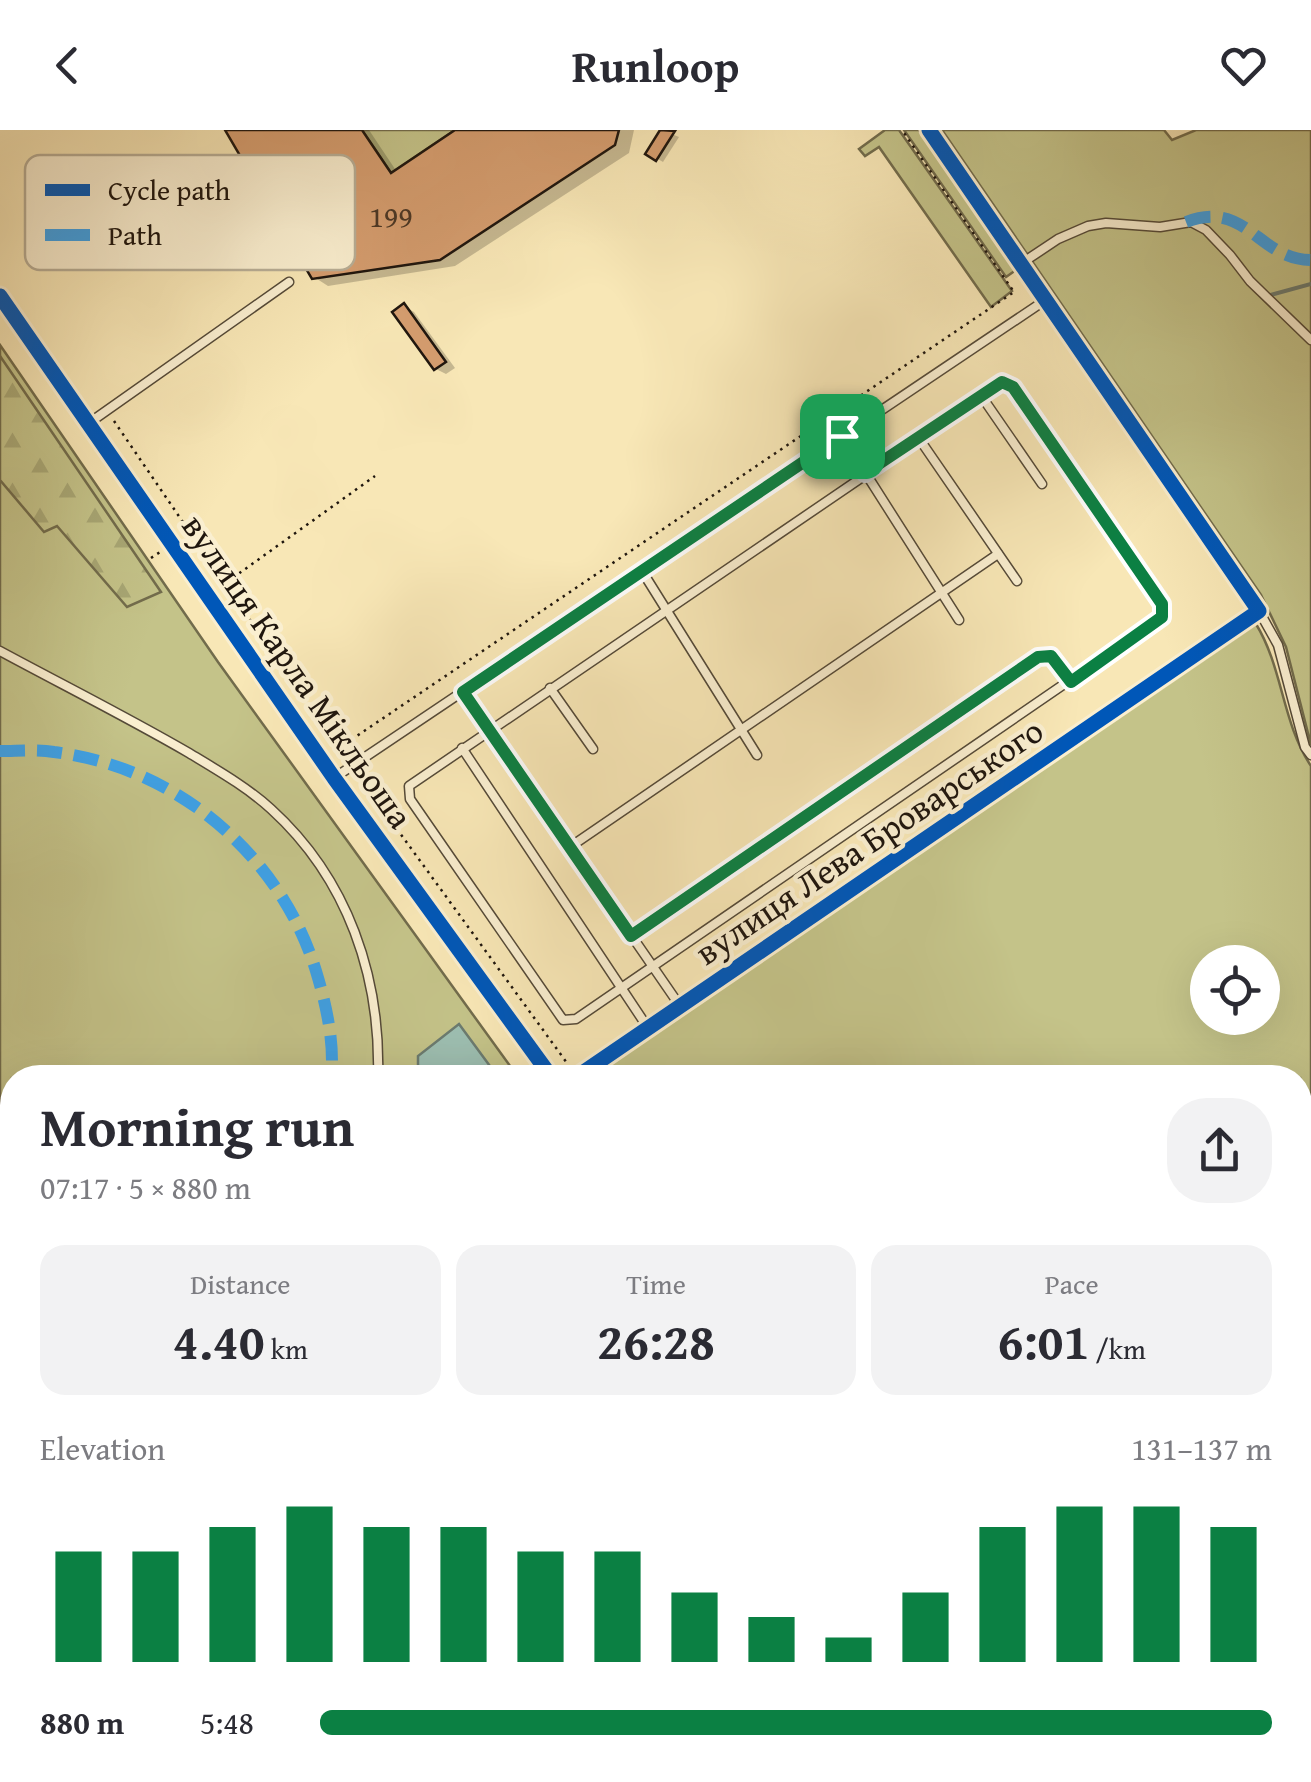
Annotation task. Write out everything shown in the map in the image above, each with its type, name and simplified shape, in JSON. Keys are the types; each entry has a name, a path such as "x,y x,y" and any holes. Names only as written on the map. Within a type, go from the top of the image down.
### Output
{"street":[{"path":"929,130 1259,611"},
{"name":"вулиця Карла Мікльоша","path":"0,296 334,778 543,1065"},
{"name":"вулиця Лева Броварського","path":"594,1065 1259,611"}],"lane":[{"path":"1022,263 1058,238 1088,226 1106,223 1160,227 1192,222 1206,230 1250,281 1311,340"},
{"path":"88,424 289,282"},
{"path":"334,778 1047,298"},
{"path":"1002,382 1013,387 1164,610 1158,622 576,1019 563,1020 410,799 409,786 918,436 1002,382"},
{"path":"980,394 1042,484"},
{"path":"842,436 959,620"},
{"path":"918,436 1017,581"},
{"path":"570,847 998,554"},
{"path":"642,571 757,756"},
{"path":"1259,611 1278,644 1311,755"},
{"path":"0,651 156,734 229,778 271,809 305,846 334,889 359,938 379,1028 378,1065"},
{"path":"631,936 1038,657 1051,656 1071,682"},
{"path":"550,688 592,749"},
{"path":"463,692 680,1006"},
{"path":"462,748 648,1028"}],"path":[{"path":"338,748 1014,292 902,130"},
{"path":"113,420 190,531"},
{"path":"226,583 375,476"},
{"path":"220,576 338,748 567,1065"}],"green space":[{"path":"362,130 455,130 391,173"},
{"path":"885,130 899,130 1012,291 991,307 879,147 865,156 859,149"},
{"path":"904,130 919,130 1016,270 1006,277"},
{"path":"942,130 1164,130 1172,140 1196,130 1311,130 1311,745 1286,647 1261,595"},
{"path":"0,345 218,662 509,1065 0,1065"},
{"path":"0,356 161,592 127,607 57,526 44,532 0,480"},
{"path":"1256,624 1272,659 1301,749 1311,766 1311,1065 608,1065"}],"shaded area":[{"path":"459,1024 489,1065 418,1065 418,1056"}],"building":[{"path":"225,130 362,130 391,173 455,130 619,130 615,145 440,260 312,279 307,270 355,270 355,155 240,155"},
{"path":"660,130 675,131 656,161 645,154"},
{"path":"404,303 446,362 434,370 392,312"}],"waterway":[{"path":"1267,296 1311,284"}],"marked path":[{"path":"1186,222 1224,218 1277,250 1311,260"},
{"path":"0,751 54,752 99,761 141,776 181,797 217,823 249,854 277,890 299,929 323,997 331,1065"}],"cycle path":[{"path":"594,1065 1259,611 929,130"},
{"path":"0,296 334,778 543,1065"}],"route":[{"path":"1008,383 1162,604 1162,617 1071,682 1051,656 1038,657 631,936 463,692 842,436 865,473 995,384 1008,383"}]}
